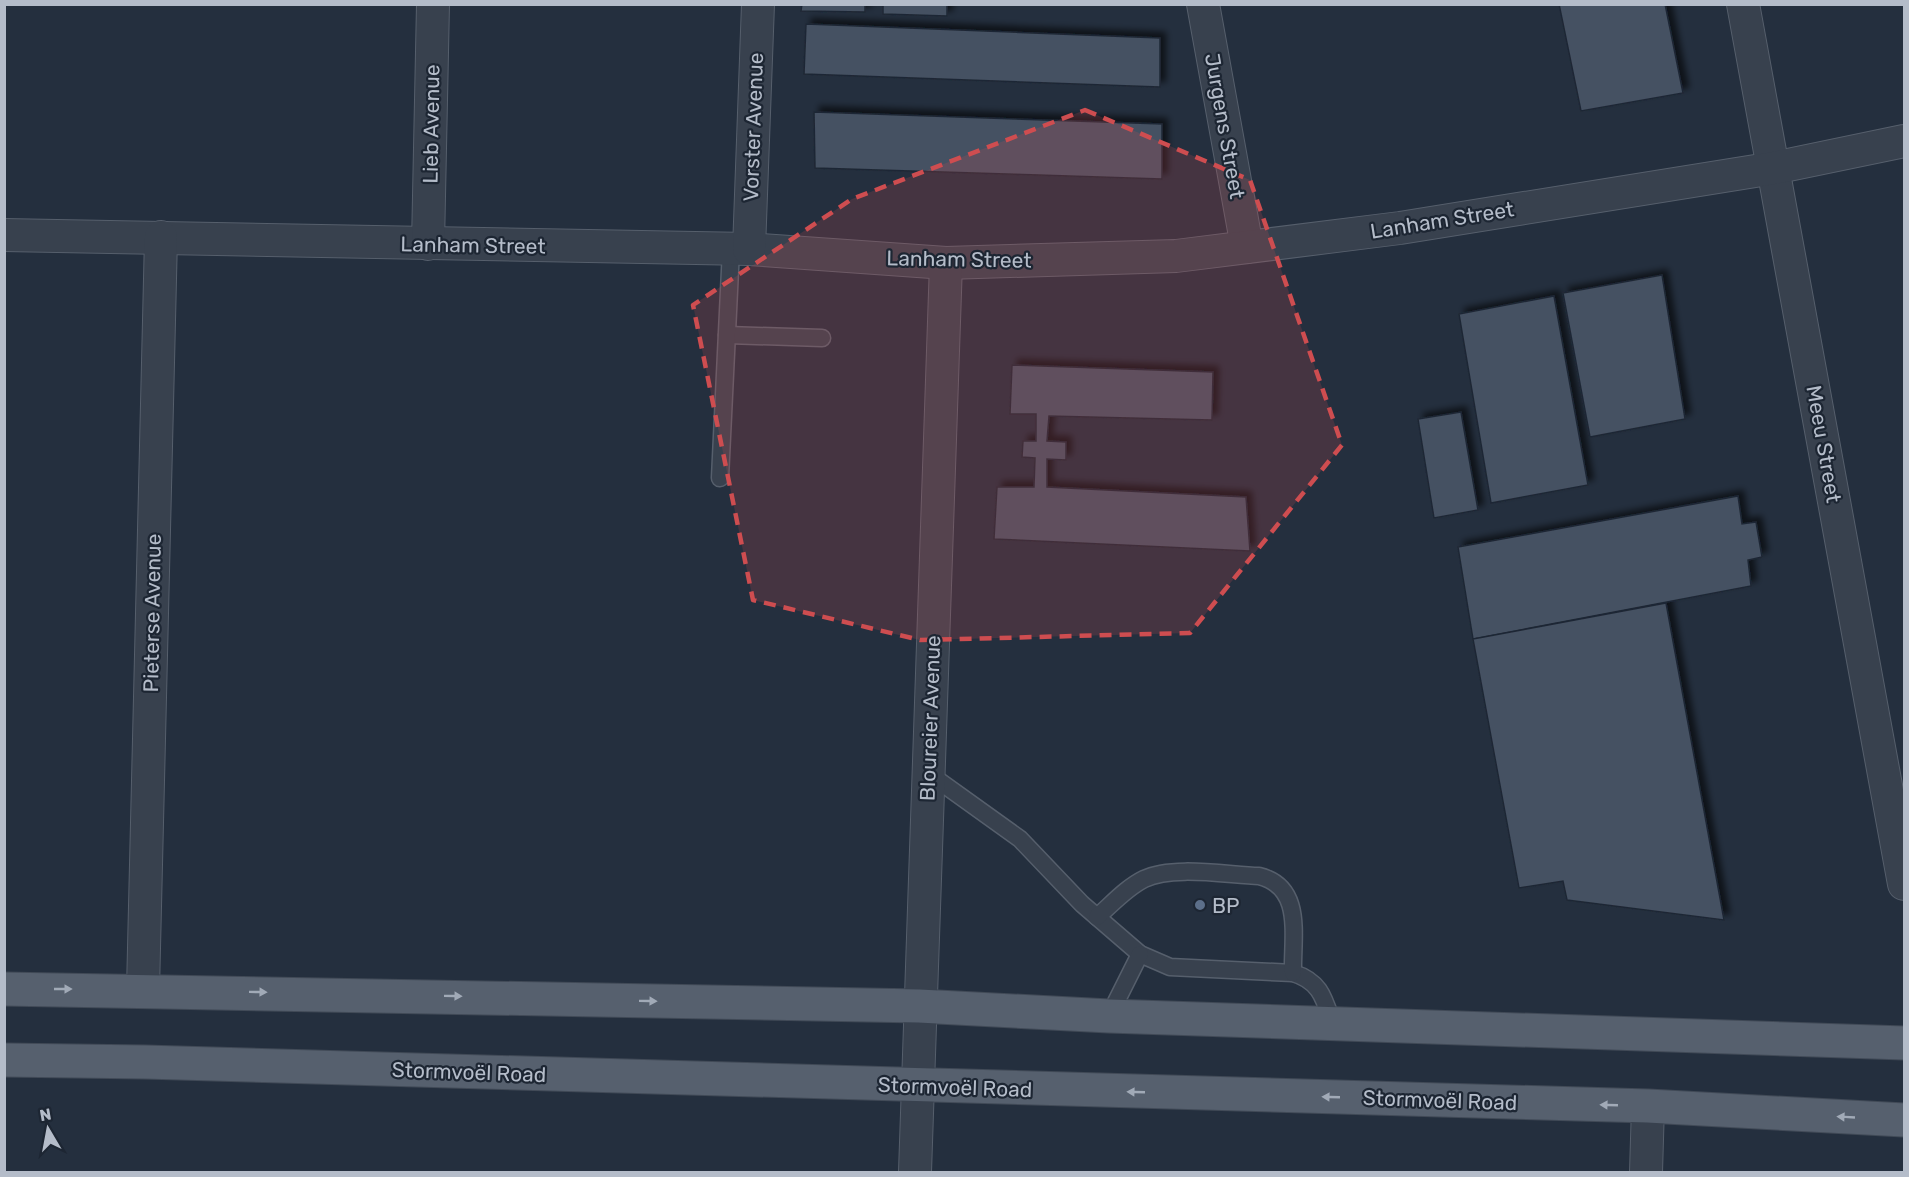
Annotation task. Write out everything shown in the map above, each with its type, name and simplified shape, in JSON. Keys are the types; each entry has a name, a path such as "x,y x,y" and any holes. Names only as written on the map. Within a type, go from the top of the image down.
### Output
{"main road":[{"path":"4,989 919,1006 1109,1016 1905,1043"},
{"name":"Stormvoël Road","path":"4,1060 157,1062 1648,1106 1905,1120"}],"street":[{"name":"Lieb Avenue","path":"428,244 433,4"},
{"name":"Vorster Avenue","path":"740,249 758,4"},
{"name":"Jurgens Street","path":"1203,4 1246,247"},
{"name":"Meeu Street","path":"1743,4 1905,884"},
{"name":"Lanham Street","path":"4,235 740,249 946,263 1176,256 1400,228 1774,168 1905,141"},
{"name":"Pieterse Avenue","path":"142,990 161,237"},
{"name":"Bloureier Avenue","path":"915,1173 946,263"},
{"path":"1646,1173 1648,1106"}],"lane":[{"path":"720,478 727,335 740,249"},
{"path":"727,335 822,338"},
{"path":"928,774 1020,839 1097,917 1140,954 1170,967 1293,973 1317,985 1323,995 1332,1022"},
{"path":"1097,917 1134,885 1159,874 1176,872 1259,876 1272,879 1286,891 1291,903 1293,973"},
{"path":"1109,1016 1140,954"}],"highlighted area":[{"path":"1085,110 1250,180 1342,445 1190,633 920,640 753,600 693,305 852,199"}],"building":[{"path":"802,4 865,4 865,12 801,11"},
{"path":"883,4 947,4 947,16 883,14"},
{"path":"1559,4 1665,4 1683,93 1581,111"},
{"path":"806,24 1160,38 1160,87 804,74"},
{"path":"814,112 1162,124 1162,179 815,168"},
{"path":"1662,275 1685,419 1590,437 1563,293"},
{"path":"1554,296 1588,485 1491,503 1459,314"},
{"path":"1012,365 1213,372 1212,420 1049,416 1047,441 1066,442 1066,460 1047,459 1047,487 1246,497 1250,551 994,539 997,487 1034,487 1035,458 1022,457 1023,441 1036,441 1036,414 1010,414"},
{"path":"1461,412 1478,510 1434,518 1418,419"},
{"path":"1738,496 1742,524 1756,522 1762,557 1748,560 1751,586 1473,639 1458,547"},
{"path":"1666,603 1724,920 1567,900 1563,881 1519,888 1473,639"}],"place":[{"name":"BP","path":"1200,905"}]}
